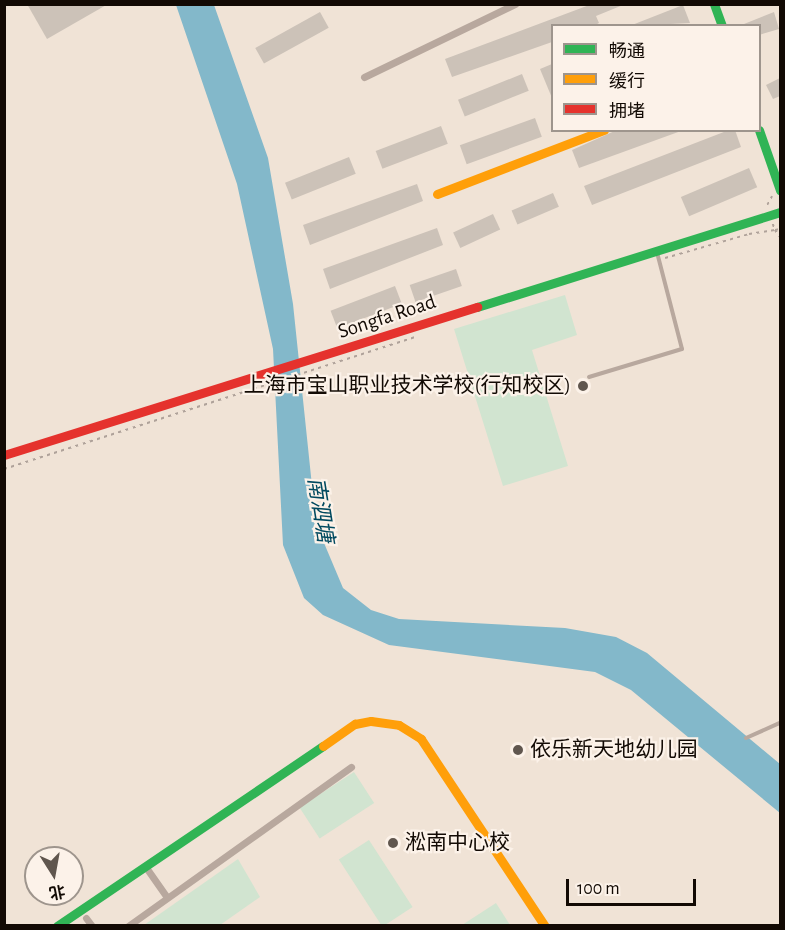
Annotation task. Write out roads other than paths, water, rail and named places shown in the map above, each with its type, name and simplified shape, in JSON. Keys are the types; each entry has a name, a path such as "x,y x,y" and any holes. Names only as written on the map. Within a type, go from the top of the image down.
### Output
{"street":[{"path":"364,77 515,4"},
{"path":"714,4 721,24"},
{"path":"437,194 599,132"},
{"path":"760,132 780,190"},
{"name":"Songfa Road","path":"4,455 260,377 312,365 658,256 780,212"},
{"path":"57,926 355,724 399,725 421,739 545,926"},
{"path":"128,926 351,767"},
{"path":"145,866 166,897"},
{"path":"86,918 92,926"}],"lane":[{"path":"589,377 682,350 658,256"},
{"path":"746,738 780,723"}],"water":[{"path":"176,5 214,5 268,158 293,304 316,524 343,588 371,610 399,619 565,628 616,637 647,653 780,764 780,813 631,690 595,672 389,645 323,615 304,598 283,545 273,349 237,184"}],"place":[{"name":"上海市宝山职业技术学校(行知校区)","path":"583,386"},
{"name":"依乐新天地幼儿园","path":"518,750"},
{"name":"淞南中心校","path":"393,843"}],"water label":[{"name":"南泗塘","path":"320,510"}]}
